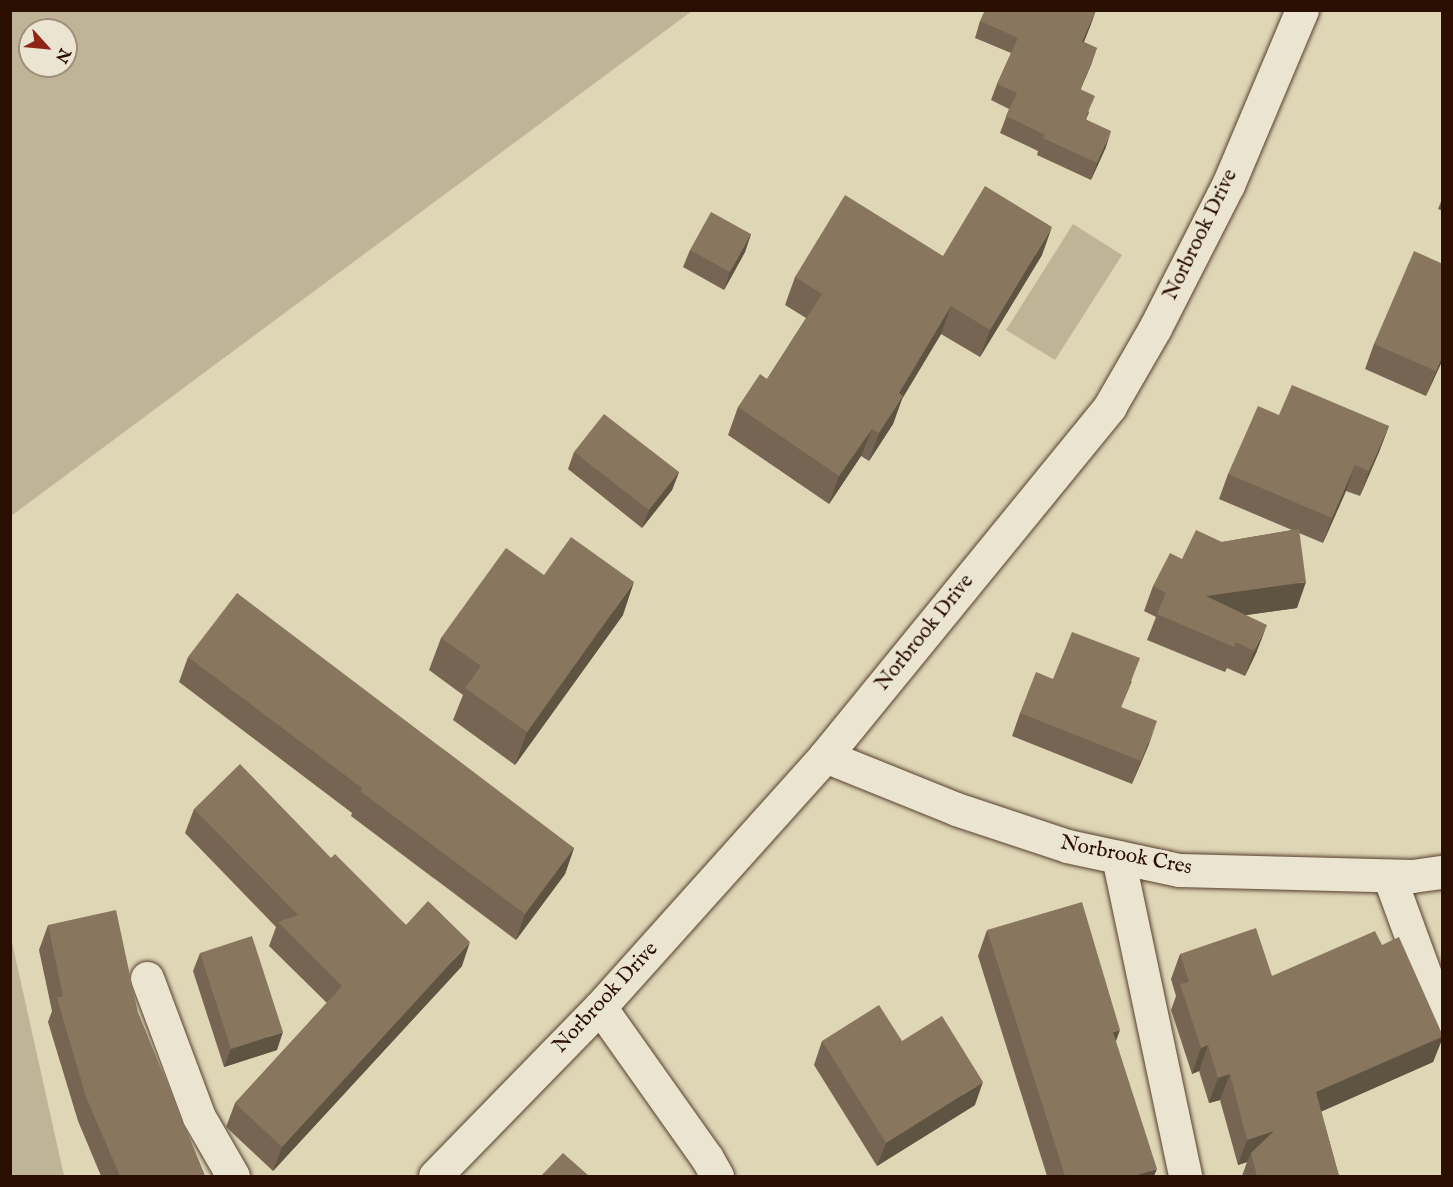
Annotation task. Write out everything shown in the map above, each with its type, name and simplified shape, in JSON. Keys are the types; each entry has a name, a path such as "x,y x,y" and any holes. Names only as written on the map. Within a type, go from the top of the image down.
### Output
{"street":[{"name":"Norbrook Drive","path":"435,1176 600,1007 825,756 1110,406 1155,328 1228,184 1302,10"},
{"name":"Norbrook Cres","path":"825,756 967,812 1067,846 1179,870 1389,876 1443,873"},
{"path":"1118,857 1185,1176"},
{"path":"1389,876 1443,1021"},
{"path":"147,978 199,1117 233,1176"},
{"path":"600,1007 707,1158 717,1176"}],"shaded area":[{"path":"11,10 692,11 11,516"},
{"path":"1073,224 1122,255 1055,360 1006,330"},
{"path":"11,938 64,1176 11,1176"}],"building":[{"path":"985,10 1096,10 1082,42 1097,48 1080,89 1095,96 1085,119 1111,131 1097,163 1043,138 1045,135 1006,116 1017,93 997,84 1018,38 980,21"},
{"path":"985,186 1052,227 990,330 951,306 899,393 903,396 879,433 872,429 839,476 738,407 760,374 767,379 822,294 795,277 845,195 943,256"},
{"path":"711,212 751,234 730,272 690,250"},
{"path":"1414,251 1443,264 1443,355 1436,371 1374,344"},
{"path":"1292,385 1389,426 1369,471 1355,465 1332,518 1228,474 1258,406 1279,415"},
{"path":"604,414 679,472 649,510 574,452"},
{"path":"1299,529 1306,582 1206,596 1267,625 1254,651 1236,642 1234,647 1157,614 1166,593 1153,586 1170,553 1182,559 1196,530 1222,542"},
{"path":"571,537 634,582 527,732 465,688 481,666 441,638 506,548 544,575"},
{"path":"237,593 574,848 525,914 360,791 362,788 188,657"},
{"path":"1072,632 1140,658 1121,707 1157,721 1141,761 1020,713 1036,672 1053,679"},
{"path":"240,764 331,858 335,854 406,925 428,901 470,942 282,1147 235,1103 342,986 278,922 298,915 194,809"},
{"path":"1082,902 1120,1030 1113,1032 1157,1169 1134,1176 1065,1176 987,930"},
{"path":"116,910 138,1013 205,1176 120,1176 86,1097 57,998 63,996 48,925"},
{"path":"1256,928 1272,976 1375,931 1382,945 1399,937 1443,1036 1316,1092 1339,1176 1257,1176 1251,1153 1274,1131 1247,1140 1230,1074 1218,1078 1208,1045 1201,1048 1180,984 1189,982 1180,954"},
{"path":"252,936 283,1032 231,1049 200,953"},
{"path":"879,1005 902,1041 942,1016 983,1082 886,1143 822,1041"},
{"path":"563,1153 589,1176 541,1176"}]}
